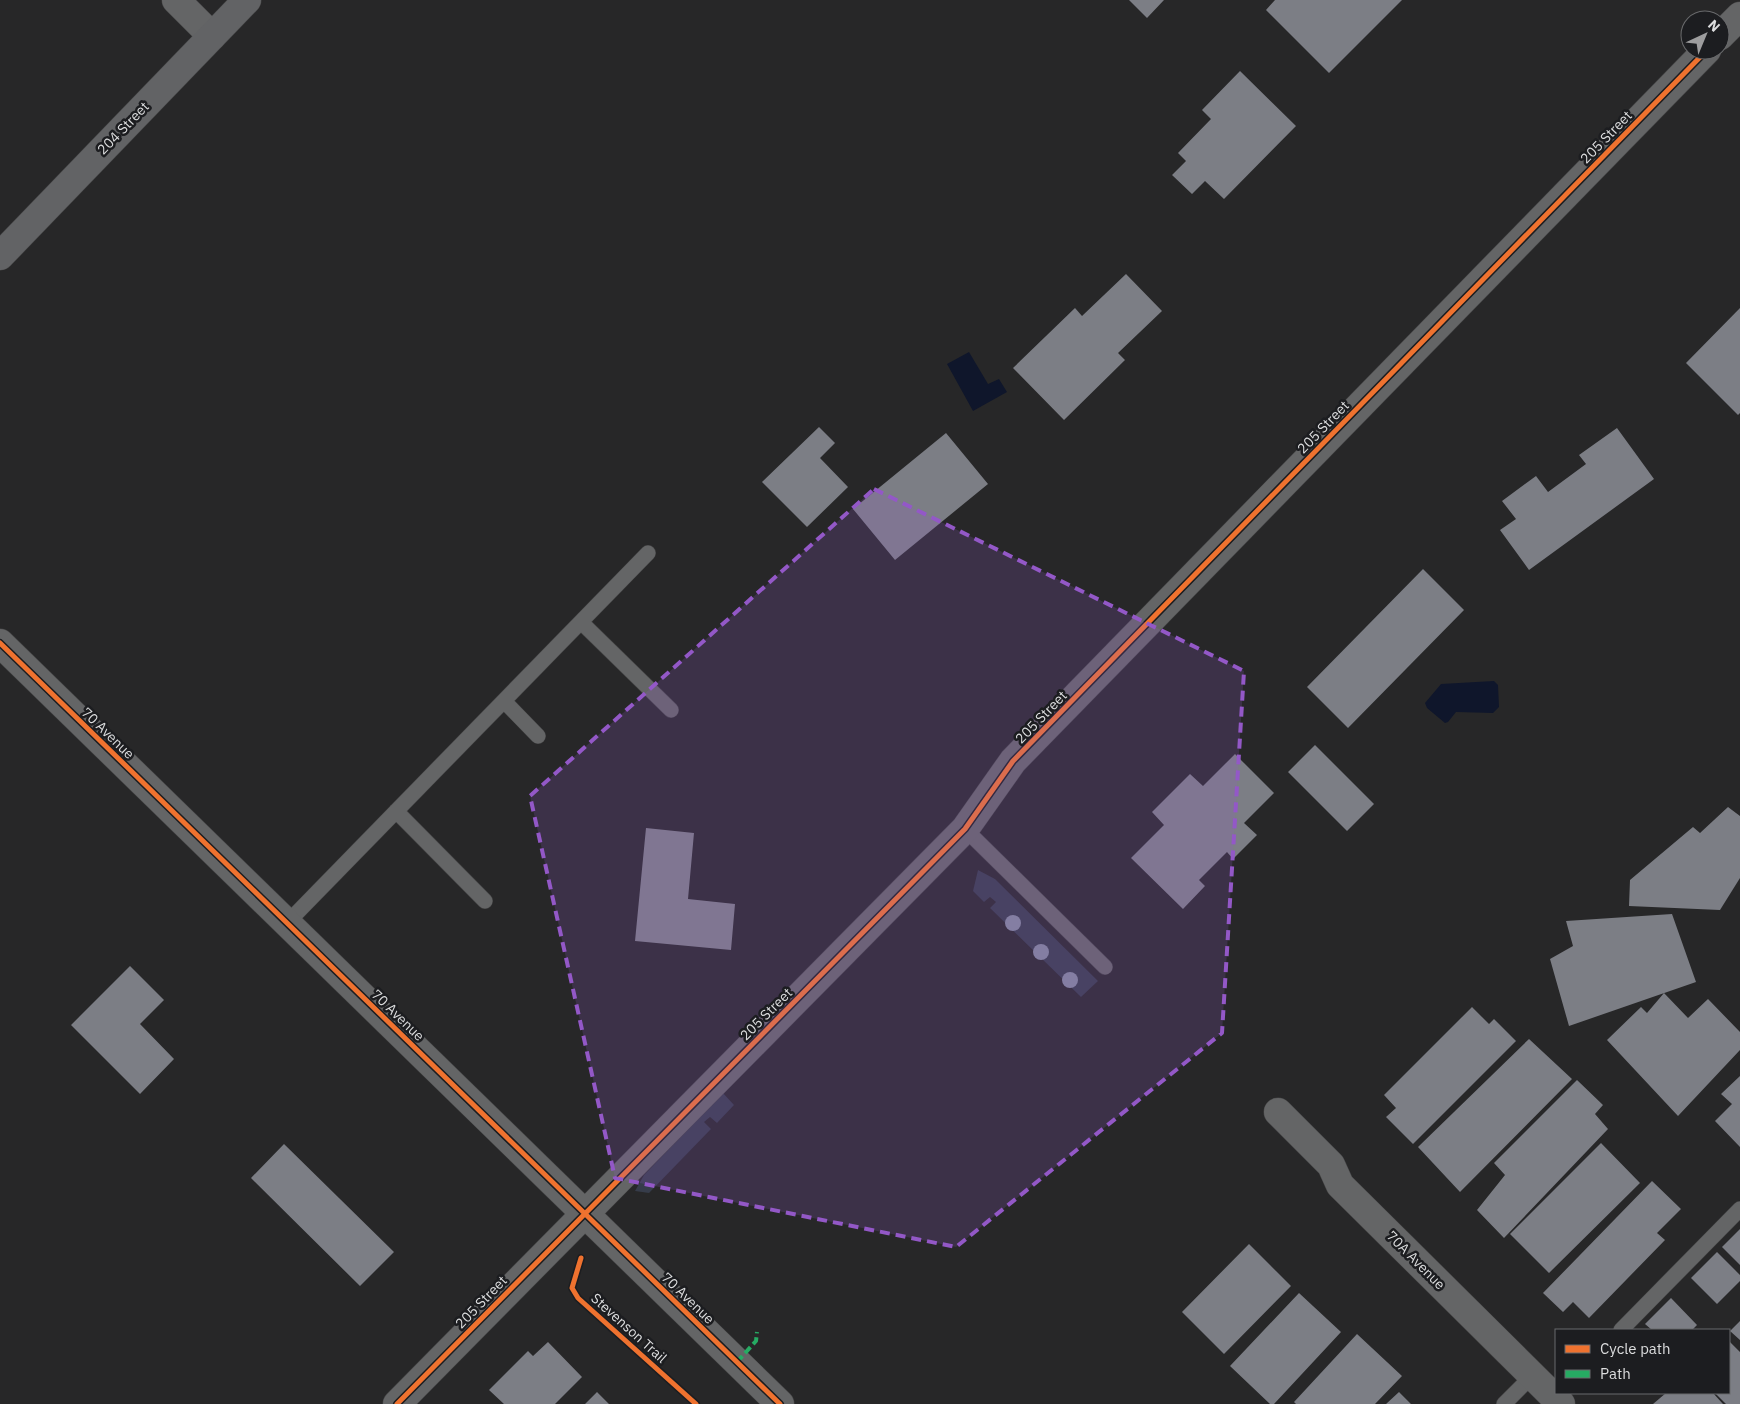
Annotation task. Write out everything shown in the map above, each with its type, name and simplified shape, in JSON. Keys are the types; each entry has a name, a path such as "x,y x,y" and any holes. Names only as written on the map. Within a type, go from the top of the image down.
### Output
{"street":[{"path":"176,0 212,36"},
{"name":"204 Street","path":"0,256 246,0"},
{"path":"1730,26 1740,16"},
{"name":"205 Street","path":"397,1404 965,829 1013,761 1696,60"},
{"name":"70 Avenue","path":"0,643 780,1404"},
{"name":"70A Avenue","path":"1278,1112 1331,1165 1340,1185 1533,1375 1559,1398"}],"lane":[{"path":"287,923 648,553"},
{"path":"581,622 671,710"},
{"path":"504,701 538,736"},
{"path":"396,812 485,901"},
{"path":"965,829 1105,967"},
{"path":"1622,1329 1740,1209"},
{"path":"1504,1404 1533,1375"}],"highlighted area":[{"path":"874,489 1244,671 1222,1033 956,1247 615,1178 530,796"}],"shaded area":[{"path":"978,870 995,879 1098,981 1081,997 990,908 996,902 990,897 984,902 973,891"},
{"path":"723,1093 734,1105 717,1123 710,1117 704,1122 711,1129 649,1193 635,1191 644,1175"}],"water":[{"path":"969,352 988,384 999,379 1007,392 973,411 947,364"},
{"path":"1494,681 1498,685 1499,707 1493,713 1456,712 1445,723 1427,708 1425,703 1441,684"}],"building":[{"path":"1129,0 1164,0 1147,18"},
{"path":"1275,0 1402,0 1329,73 1266,10"},
{"path":"1240,71 1296,126 1224,199 1205,181 1192,194 1172,175 1186,161 1178,153 1211,119 1202,110"},
{"path":"1126,274 1162,311 1118,353 1125,360 1064,420 1013,368 1075,308 1082,316"},
{"path":"1740,308 1740,413 1738,415 1686,363"},
{"path":"819,427 835,443 820,458 848,487 807,527 762,482"},
{"path":"1617,428 1654,479 1529,570 1500,530 1516,519 1502,501 1536,476 1548,492 1586,464 1579,455"},
{"path":"946,433 988,484 895,560 853,509"},
{"path":"1423,569 1464,610 1348,728 1307,687"},
{"path":"1315,745 1374,804 1347,831 1288,772"},
{"path":"1235,754 1274,793 1244,823 1257,835 1233,859 1227,852 1199,880 1205,886 1183,909 1131,858 1164,825 1152,812 1190,774 1203,786"},
{"path":"1728,807 1740,816 1740,878 1720,910 1629,906 1630,880 1693,827 1700,833"},
{"path":"646,828 694,833 688,899 735,904 731,950 635,941"},
{"path":"1672,914 1696,982 1569,1026 1550,959 1573,946 1566,921"},
{"path":"130,966 164,1000 140,1024 174,1059 140,1094 71,1025"},
{"path":"1664,993 1688,1018 1708,999 1740,1032 1740,1050 1678,1116 1607,1040 1641,1007 1647,1013"},
{"path":"1472,1007 1489,1024 1494,1019 1516,1041 1413,1144 1386,1117 1396,1108 1384,1095"},
{"path":"1529,1039 1572,1079 1460,1192 1418,1147"},
{"path":"1740,1076 1740,1147 1715,1121 1732,1104 1721,1094"},
{"path":"1577,1080 1603,1105 1595,1114 1608,1129 1504,1238 1477,1210 1505,1175 1494,1163"},
{"path":"1601,1143 1640,1183 1549,1273 1510,1234"},
{"path":"284,1144 394,1252 360,1286 251,1178"},
{"path":"1652,1181 1681,1209 1657,1233 1665,1240 1589,1318 1573,1302 1563,1312 1543,1293"},
{"path":"1740,1229 1740,1265 1722,1247"},
{"path":"1249,1244 1291,1286 1224,1354 1182,1312"},
{"path":"1717,1252 1740,1275 1740,1281 1717,1304 1691,1278"},
{"path":"1299,1293 1341,1332 1274,1404 1270,1404 1230,1366"},
{"path":"1671,1298 1697,1325 1693,1329 1651,1329 1645,1324"},
{"path":"1740,1321 1740,1340 1730,1331"},
{"path":"1357,1334 1402,1376 1375,1404 1296,1404 1294,1402"},
{"path":"548,1342 582,1377 555,1404 504,1404 489,1390 528,1351 533,1356"},
{"path":"1730,1342 1740,1352 1740,1404 1726,1404 1716,1394 1730,1394"},
{"path":"597,1392 609,1404 585,1404"},
{"path":"1399,1392 1411,1404 1386,1404"},
{"path":"1665,1394 1714,1394 1723,1404 1653,1404"}],"marked path":[{"path":"737,1362 756,1341 757,1332"}],"cycle path":[{"path":"397,1404 965,829 1013,761 1697,60"},
{"path":"0,643 780,1404"},
{"name":"Stevenson Trail","path":"581,1258 572,1288 578,1298 696,1404"}]}
